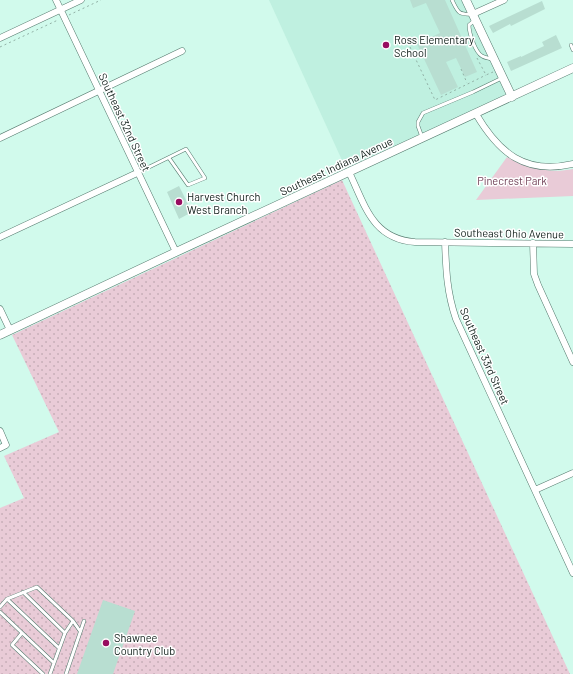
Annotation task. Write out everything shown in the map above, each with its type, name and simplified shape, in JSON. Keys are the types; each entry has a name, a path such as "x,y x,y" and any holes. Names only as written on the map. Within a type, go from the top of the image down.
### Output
{"street":[{"name":"Southeast 32nd Street","path":"56,0 137,173 176,252"},
{"path":"0,38 81,0"},
{"path":"466,0 512,97"},
{"path":"474,17 504,0"},
{"path":"0,138 182,51"},
{"name":"Southeast Indiana Avenue","path":"0,335 573,68"},
{"path":"476,114 496,143 513,156 529,163 545,166 564,166 573,164"},
{"path":"349,172 371,218 384,232 397,239 407,242 445,242"},
{"path":"0,237 137,173"},
{"name":"Southeast Ohio Avenue","path":"445,242 573,244"},
{"name":"Southeast 33rd Street","path":"445,242 446,282 456,320 573,574"},
{"path":"533,243 534,274 573,362"},
{"path":"0,309 10,330"},
{"path":"0,431 6,445 0,448"},
{"path":"535,490 573,473"}],"lane":[{"path":"452,0 459,13 474,17"},
{"path":"571,45 573,50"},
{"path":"423,138 418,126 418,122 423,113 473,92 502,77"},
{"path":"137,173 186,149 205,178 188,185 169,158"},
{"path":"0,607 8,599 37,587 74,621 80,631"},
{"path":"23,592 65,633"},
{"path":"8,599 59,648"},
{"path":"0,612 54,663"},
{"path":"50,674 65,633 74,621"},
{"path":"66,674 84,621"},
{"path":"22,632 12,644 43,674"}],"path":[{"path":"0,47 101,0"},
{"path":"410,47 435,100 486,76"},
{"path":"460,69 467,84"}],"shaded area":[{"name":"Ross Elementary School","path":"269,0 463,0 505,94 501,98 346,169"}],"green space":[{"name":"Pinecrest Park","path":"507,157 539,169 556,171 573,169 573,196 476,200"},
{"name":"Shawnee Country Club","path":"342,180 570,674 0,674 0,508 24,498 4,456 59,432 12,335"}],"building":[{"name":"Ross Elementary School","path":"410,0 445,0 477,72 465,77 456,58 446,62 458,87 441,95 417,44 440,33 426,3 413,8"},
{"path":"542,1 545,9 511,26 510,24 493,33 489,26"},
{"path":"556,35 562,48 511,71 507,62 544,46 542,42"},
{"name":"Harvest Church West Branch","path":"179,186 192,212 179,219 167,192"},
{"name":"Shawnee Country Club","path":"103,600 135,611 113,674 77,674"}],"place":[{"name":"Ross Elementary School","path":"386,45"},
{"name":"Harvest Church West Branch","path":"179,202"},
{"name":"Shawnee Country Club","path":"106,643"}]}
